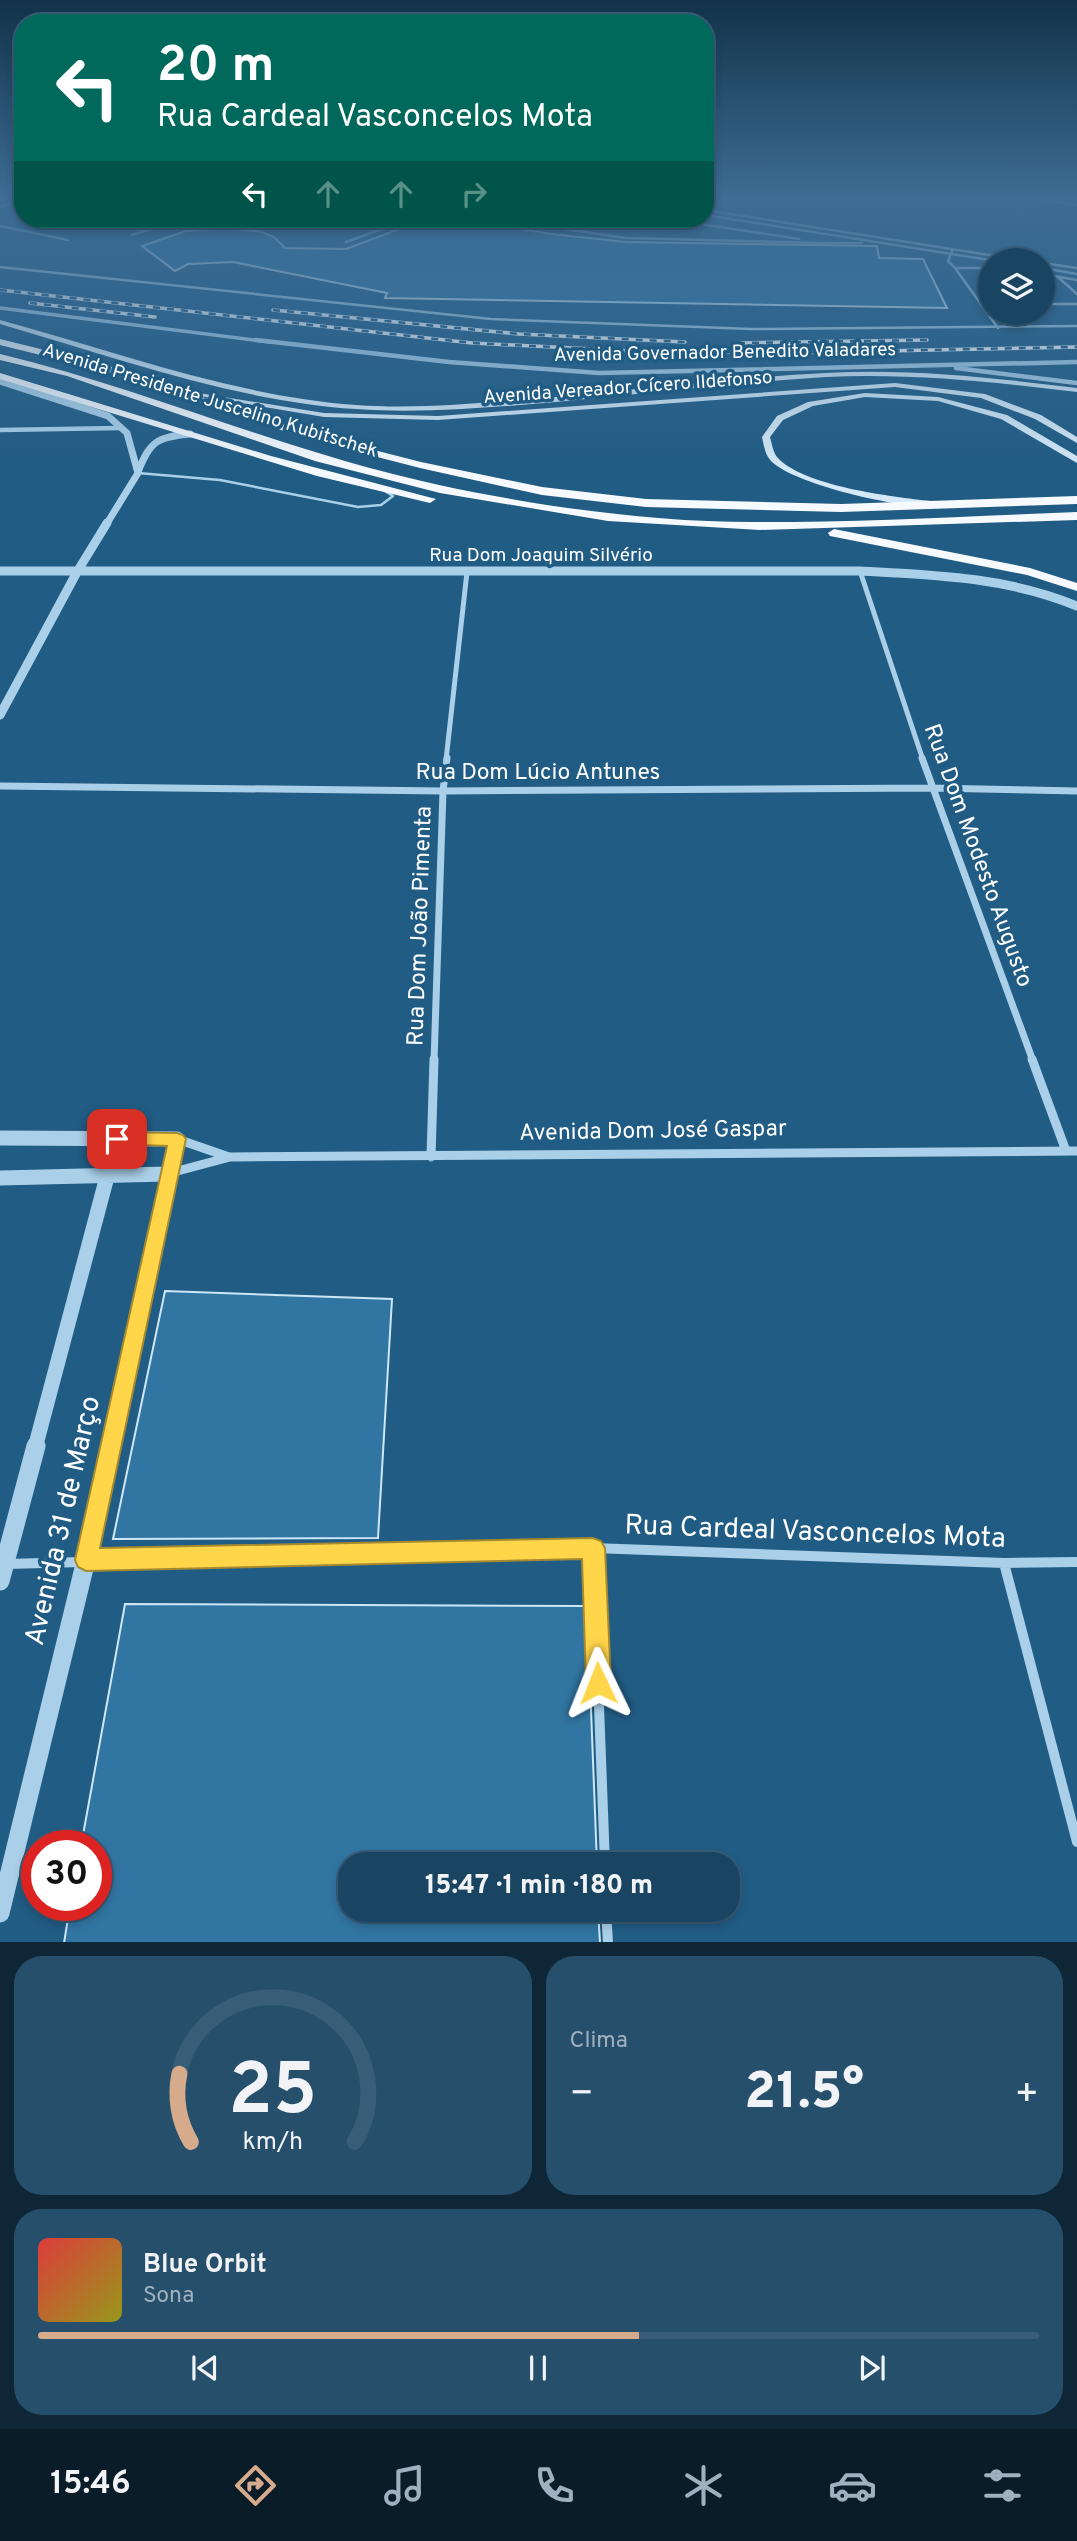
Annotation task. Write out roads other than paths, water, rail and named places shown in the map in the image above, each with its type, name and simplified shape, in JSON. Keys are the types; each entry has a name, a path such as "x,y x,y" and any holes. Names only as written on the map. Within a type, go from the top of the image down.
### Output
{"highway":[{"name":"Avenida Presidente Juscelino Kubitschek","path":"0,342 105,368 314,438 420,465 542,491 660,503 841,508 1077,500"},
{"name":"Avenida Presidente Juscelino Kubitschek","path":"0,357 70,374 319,459 440,489 608,517 799,526 1077,516"},
{"path":"0,365 70,374"},
{"path":"0,376 383,490 508,513 608,517"},
{"path":"149,400 206,432 255,454"},
{"path":"799,526 1030,572 1077,587"}],"main road":[{"name":"Avenida Presidente Juscelino Kubitschek","path":"0,322 183,377 281,399 357,407 419,408 506,403 827,375 921,374 1077,390"},
{"name":"Avenida Vereador Cícero Ildefonso","path":"172,390 324,415 426,418 895,385 982,396 1038,417 1077,441"},
{"name":"Avenida Vereador Cícero Ildefonso","path":"946,506 881,498 796,473 773,458 766,437 780,418 811,404 865,395 914,397 939,399 1004,417 1073,457"}],"street":[{"name":"Avenida Governador Benedito Valadares","path":"0,308 435,360 599,373 1077,362"},
{"path":"912,364 979,369 1077,383"},
{"name":"Avenida Presidente Juscelino Kubitschek","path":"0,381 108,416 121,428"},
{"path":"0,430 121,428 127,433 138,473"},
{"path":"0,715 77,572 138,473 147,446 156,439 190,434"},
{"name":"Rua Dom Joaquim Silvério","path":"0,571 860,571 964,576 1012,583 1077,606"},
{"name":"Rua Dom Modesto Augusto","path":"860,571 932,788 1066,1151"},
{"name":"Rua Dom João Pimenta","path":"432,1157 443,791 467,572"},
{"name":"Rua Dom Lúcio Antunes","path":"0,786 443,791 932,788 1077,791"},
{"name":"Avenida Dom José Gaspar","path":"0,1138 177,1139 229,1157"},
{"name":"Avenida 31 de Março","path":"2,1572 117,1139"},
{"name":"Avenida 31 de Março","path":"0,1913 86,1560 177,1139"},
{"name":"Avenida Dom José Gaspar","path":"0,1178 168,1174 229,1157 1077,1151"},
{"path":"593,1548 605,1852"},
{"name":"Rua Cardeal Vasconcelos Mota","path":"2,1572 86,1560 593,1548 1004,1563 1077,1562"},
{"path":"1004,1563 1077,1842"},
{"path":"607,1922 608,1942"}],"lane":[{"path":"204,289 491,319 751,329 1077,326"},
{"path":"1055,304 1077,304"},
{"path":"138,473 258,487 358,507 374,507 388,502 393,496 383,490"}],"railway":[{"path":"0,290 472,343 633,351 783,353 1077,347"},
{"path":"30,303 155,317"},
{"path":"273,310 519,334 685,342"},
{"path":"738,343 927,340"}]}
